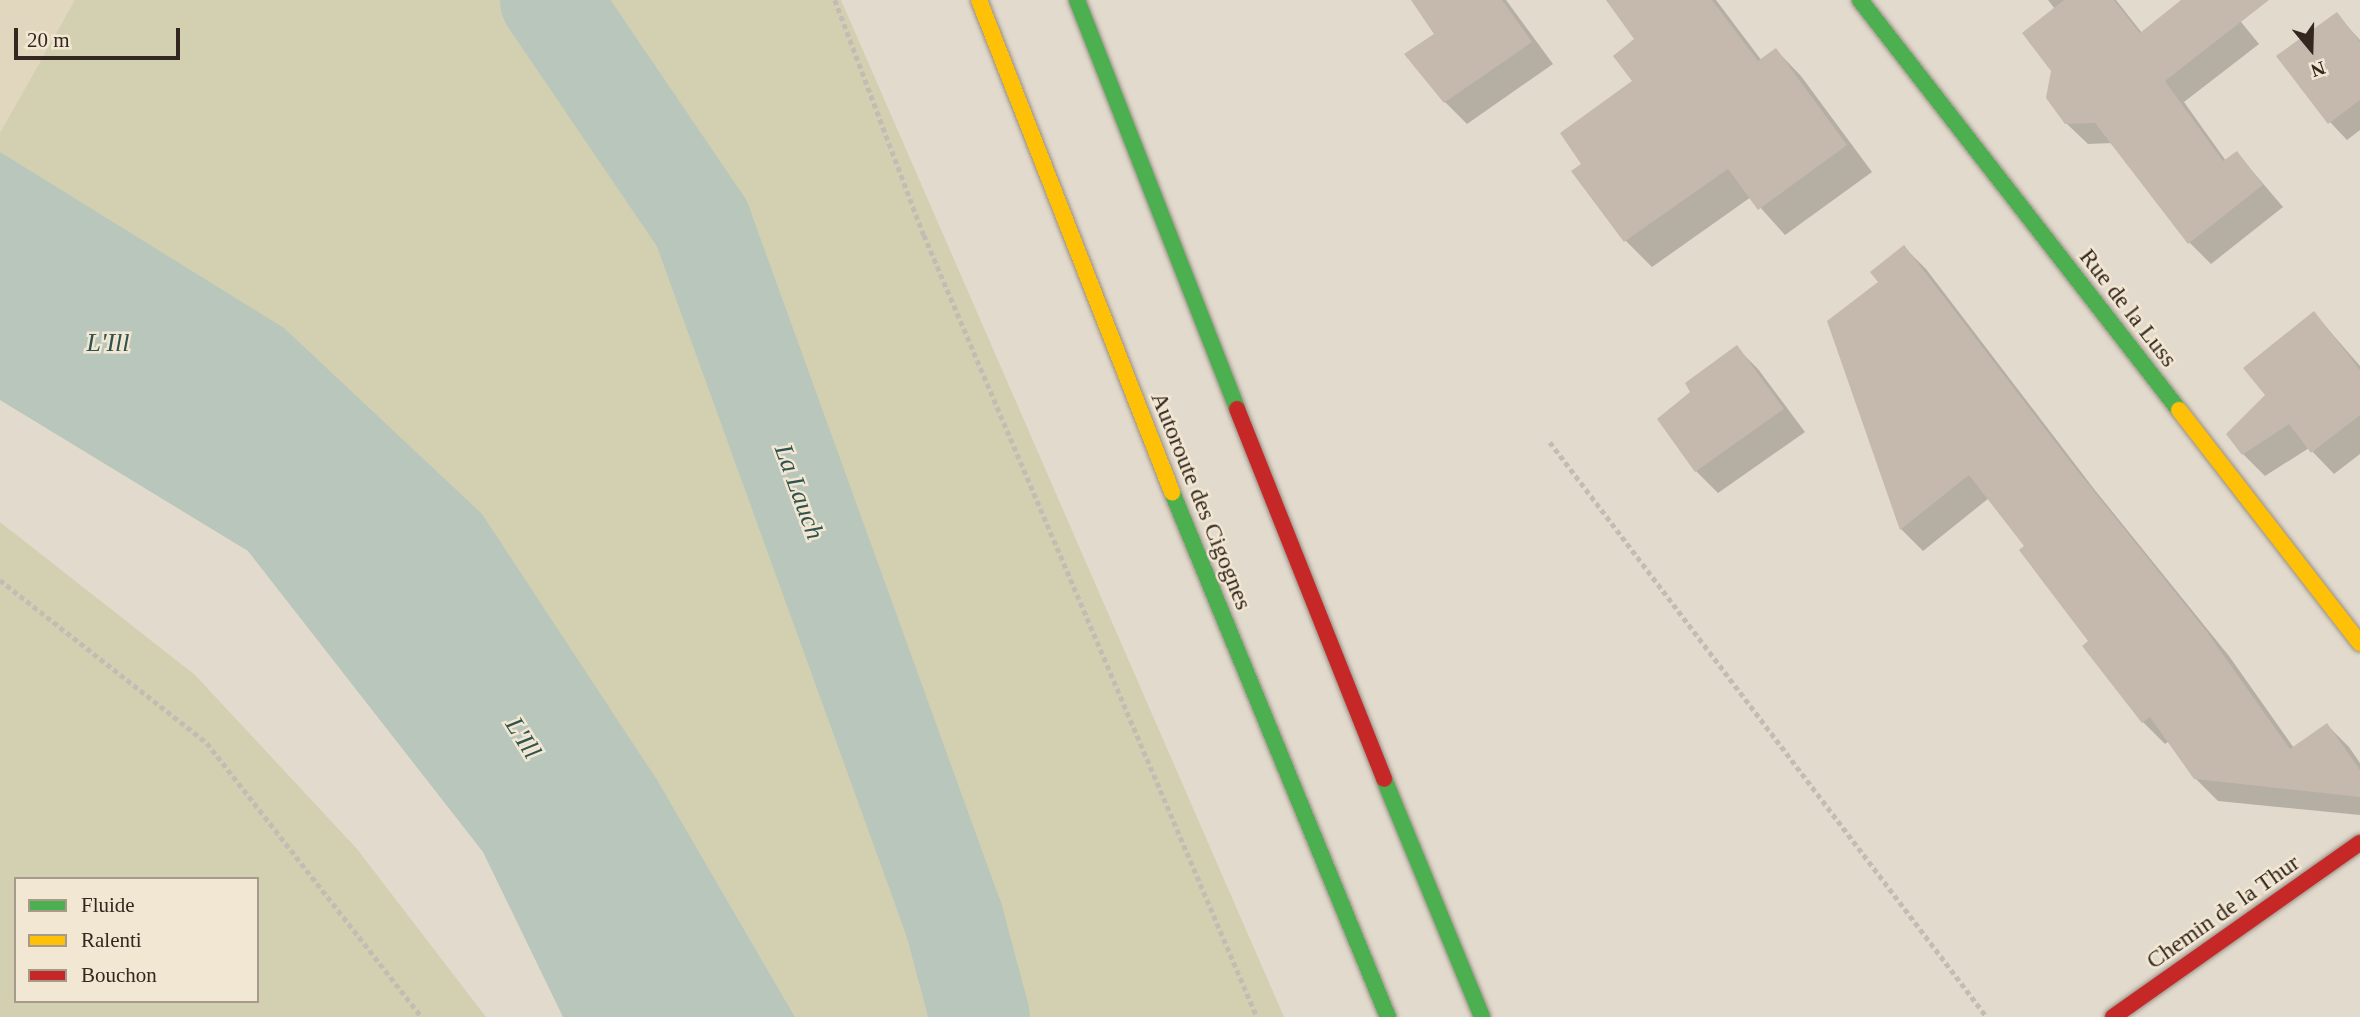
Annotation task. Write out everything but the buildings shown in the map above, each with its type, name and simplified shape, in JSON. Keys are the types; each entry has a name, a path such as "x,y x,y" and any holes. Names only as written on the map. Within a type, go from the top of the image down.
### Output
{"main road":[{"name":"Autoroute des Cigognes","path":"979,0 1168,481 1388,1017"},
{"path":"1077,0 1257,462 1450,945 1482,1017"},
{"name":"Rue de la Luss","path":"1860,0 2360,643"},
{"name":"Chemin de la Thur","path":"2113,1017 2360,843"}],"path":[{"path":"835,0 924,235 1257,1017"},
{"path":"1550,442 1987,1017"},
{"path":"0,580 207,743 422,1017"}],"shaded area":[{"path":"0,0 75,0 0,133"},
{"path":"75,0 841,0 1284,1017 795,1017 659,783 0,152 0,133"},
{"path":"0,522 195,675 357,849 486,1017 0,1017"}],"water":[{"name":"L'Ill","path":"0,152 284,328 482,514 659,783 795,1017 563,1017 483,852 248,551 0,400"}],"waterway":[{"name":"La Lauch","path":"550,0 702,224 954,920 980,1017"}],"traffic: fast":[{"path":"1077,0 1237,409"},
{"path":"1860,0 2179,410"},
{"path":"1172,492 1388,1017"},
{"path":"1384,779 1482,1017"}],"traffic: slow":[{"path":"979,0 1172,492"},
{"path":"2179,410 2360,643"}],"traffic: jam":[{"path":"1237,409 1384,779"},
{"path":"2113,1017 2360,843"}]}
